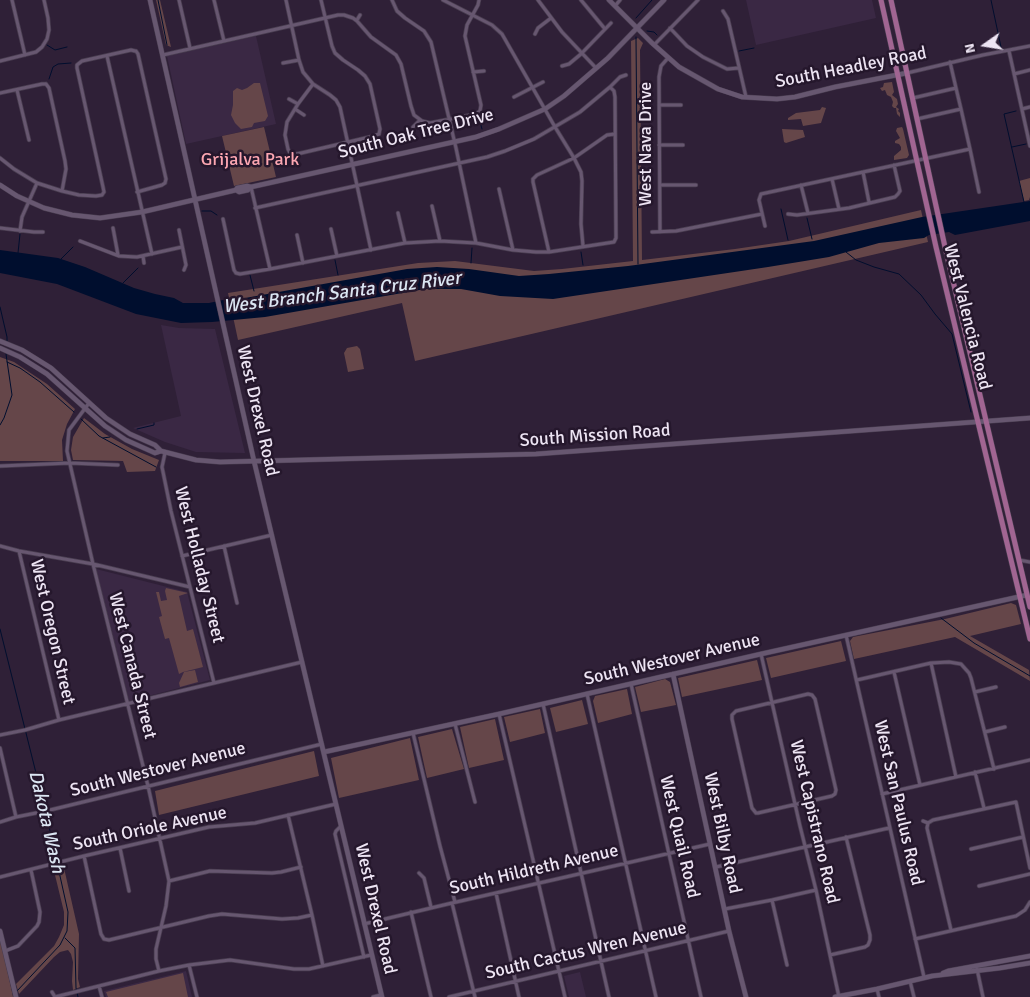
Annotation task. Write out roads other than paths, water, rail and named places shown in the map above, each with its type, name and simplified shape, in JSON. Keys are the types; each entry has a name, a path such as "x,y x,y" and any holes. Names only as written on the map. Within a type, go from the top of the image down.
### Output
{"main road":[{"name":"West Valencia Road","path":"882,0 933,234 1030,639"},
{"name":"West Valencia Road","path":"891,0 925,159 1030,607"}],"street":[{"path":"12,0 25,55"},
{"path":"0,61 36,52 42,47 47,39 49,30 44,0"},
{"name":"West Drexel Road","path":"150,0 254,461 382,996"},
{"path":"179,0 190,48"},
{"path":"214,0 224,41"},
{"path":"286,0 298,60 303,72 313,84 336,100 340,107 371,250"},
{"path":"313,84 289,118 285,135 290,154 379,135 380,129 370,84 365,76 335,53 321,0"},
{"path":"392,0 400,15 420,27 431,42 476,243"},
{"path":"443,0 492,25 502,34 574,158 581,172 582,181 581,224 583,246"},
{"path":"163,55 338,15 344,16 356,20 371,37 393,52 399,60 414,115 420,120 430,123 448,120 481,112 465,36 467,25 479,0"},
{"path":"538,0 581,54 596,69"},
{"path":"581,0 605,29"},
{"name":"South Headley Road","path":"609,0 654,45 685,71 718,89 746,98 776,99 794,97 1030,46"},
{"path":"615,6 620,0"},
{"name":"South Oak Tree Drive","path":"0,185 28,202 44,208 72,215 100,218 142,212 236,190 239,192 248,190 251,187 454,142 499,130 544,109 564,96 596,69 664,0"},
{"path":"654,45 698,0"},
{"path":"723,11 728,19 746,98"},
{"path":"356,20 360,16"},
{"path":"535,34 538,28 551,18"},
{"path":"562,66 569,64 581,54 611,23"},
{"path":"670,28 687,46 703,57 727,69 739,68"},
{"path":"0,158 37,183 62,191 96,196 103,195 103,187 77,64 136,50 166,179 166,184 137,192"},
{"path":"1009,51 1030,144"},
{"path":"107,56 152,254"},
{"name":"West Nava Drive","path":"660,232 659,72 661,66 668,58"},
{"path":"283,63 298,60"},
{"path":"950,62 979,192"},
{"path":"1014,74 1030,70"},
{"path":"473,72 484,71"},
{"path":"256,208 459,164 506,151 534,139 580,112 620,77 626,75"},
{"path":"514,97 543,82"},
{"path":"0,93 47,83 66,161 62,191"},
{"path":"223,219 235,274 303,263 405,242 476,243 513,250 549,252 615,242 615,94 610,87"},
{"path":"913,98 956,88"},
{"path":"17,90 29,140"},
{"path":"289,99 298,104"},
{"path":"659,105 680,105"},
{"path":"1022,109 1030,107"},
{"path":"917,119 961,109"},
{"path":"295,110 304,115"},
{"path":"413,127 420,120"},
{"path":"549,252 532,178 574,158 607,135 615,134"},
{"path":"659,145 683,145"},
{"path":"765,226 759,197 761,194 970,149"},
{"path":"788,214 798,215 839,209 895,197 899,195 900,190 894,165"},
{"path":"863,172 869,202"},
{"path":"832,178 839,209"},
{"path":"20,231 22,217 37,183"},
{"path":"660,185 696,184"},
{"path":"801,185 808,213"},
{"path":"251,187 270,269"},
{"path":"499,189 513,250"},
{"path":"432,206 440,241"},
{"path":"398,213 405,242"},
{"path":"652,232 676,231 762,214"},
{"path":"0,228 43,232"},
{"path":"113,228 118,256"},
{"path":"331,229 337,256"},
{"path":"179,230 186,265 184,270"},
{"path":"297,235 303,263"},
{"path":"80,241 118,256 137,257 182,247"},
{"path":"143,256 144,263"},
{"name":"South Mission Road","path":"0,341 36,358 51,368 89,403 117,425 130,434 156,445 163,452"},
{"name":"South Mission Road","path":"0,348 32,364 46,374 105,426 126,440 155,453 163,452 220,462 536,454 1030,418"},
{"name":"West Canada Street","path":"89,403 69,430 67,450 148,786 168,881 166,906 156,949 159,971"},
{"name":"West Holladay Street","path":"163,452 162,466 171,511 214,683"},
{"path":"0,466 70,463 118,465"},
{"path":"182,556 272,535"},
{"path":"0,546 93,564 190,587"},
{"path":"224,546 237,603"},
{"name":"West Oregon Street","path":"19,551 59,720"},
{"path":"1019,560 1030,562"},
{"name":"South Westover Avenue","path":"324,752 1027,595"},
{"name":"West San Paulus Road","path":"846,635 924,978"},
{"name":"West Capistrano Road","path":"761,654 816,890 838,997"},
{"path":"0,735 302,662"},
{"path":"857,680 931,663 949,662 961,664 970,673 994,769"},
{"path":"931,663 956,777"},
{"path":"894,672 920,785"},
{"name":"West Bilby Road","path":"673,674 724,910 746,997"},
{"name":"West Quail Road","path":"631,684 701,997"},
{"path":"975,692 996,686"},
{"path":"587,693 656,997"},
{"path":"813,694 837,795 758,813 755,812 752,808 731,713 813,694"},
{"path":"543,703 609,997"},
{"path":"499,714 565,997"},
{"path":"455,723 476,802"},
{"path":"985,732 1004,727"},
{"path":"413,733 475,997"},
{"name":"South Westover Avenue","path":"0,822 322,744"},
{"path":"0,748 16,817"},
{"path":"882,794 1030,760"},
{"path":"975,772 984,808"},
{"path":"928,823 933,820 1016,802 1030,868"},
{"name":"South Oriole Avenue","path":"0,877 209,827 255,823 336,804"},
{"path":"752,816 755,812"},
{"path":"288,815 323,966"},
{"path":"923,820 928,823"},
{"path":"928,823 927,828 951,930"},
{"name":"West Drexel Road","path":"341,826 335,834 364,957"},
{"path":"716,867 889,828"},
{"path":"830,954 865,947 870,940 846,837"},
{"path":"971,849 1023,837"},
{"name":"South Hildreth Avenue","path":"364,924 710,844"},
{"path":"120,848 130,891"},
{"path":"84,856 101,934 109,940 222,914 282,919 312,915"},
{"path":"168,881 210,871 272,873 301,866"},
{"path":"5,951 18,946 39,922 40,912 31,870"},
{"path":"419,873 424,878 431,908"},
{"path":"979,886 1030,874"},
{"path":"724,910 816,890"},
{"path":"496,893 519,997"},
{"path":"772,900 787,965"},
{"path":"915,939 1016,916 1026,910 1030,902"},
{"path":"411,912 431,997"},
{"path":"0,931 16,997"},
{"name":"South Cactus Wren Avenue","path":"449,997 729,931"},
{"path":"101,943 104,938"},
{"path":"52,992 55,997 159,971 230,960 294,969 309,969 371,955"},
{"path":"977,969 1030,956"},
{"path":"838,997 939,974 1030,962"},
{"path":"189,965 197,997"},
{"path":"977,969 983,997"},
{"path":"910,981 914,997"},
{"path":"99,986 102,997"},
{"path":"877,989 879,997"},
{"path":"374,997 382,996"}],"water":[{"name":"West Branch Santa Cruz River","path":"1030,201 1030,221 955,235 949,232 929,235 924,238 879,243 829,257 768,267 553,299 500,296 461,289 425,289 265,317 181,323 136,314 57,284 0,273 0,250 58,258 85,267 134,288 174,298 183,303 209,303 407,269 437,267 469,269 519,276 628,266 814,241 922,217"}],"waterway":[{"path":"158,0 167,45"},
{"path":"636,18 652,0"},
{"path":"991,0 1001,47"},
{"path":"647,31 654,32 657,35"},
{"path":"636,37 638,264"},
{"path":"47,45 55,50 67,47"},
{"path":"739,51 754,48"},
{"path":"49,79 53,67 58,64 71,63"},
{"path":"1016,111 1004,114 1024,202"},
{"path":"479,118 482,129"},
{"path":"1012,147 1026,144"},
{"path":"781,209 788,240"},
{"path":"202,211 211,211 217,215"},
{"path":"807,218 812,239"},
{"path":"18,253 20,234"},
{"path":"61,259 73,247"},
{"path":"471,263 472,248"},
{"path":"581,252 583,265"},
{"path":"846,252 856,260 899,274 921,295 952,334 971,412"},
{"path":"335,260 338,275"},
{"path":"123,283 138,268"},
{"path":"250,275 254,291"},
{"name":"Dakota Wash","path":"0,307 7,342"},
{"name":"Dakota Wash","path":"0,425 12,395 6,354"},
{"path":"7,362 20,368 40,382 74,412"},
{"path":"81,419 99,436 156,467"},
{"path":"137,429 154,425 154,423"},
{"path":"103,438 110,437"},
{"path":"941,618 974,643 1030,676"},
{"name":"Dakota Wash","path":"0,629 45,809"},
{"name":"Dakota Wash","path":"15,991 60,945 67,931 68,912 46,813"},
{"path":"65,938 75,948 78,997"}],"park label":[{"name":"Grijalva Park","path":"250,160"}]}
